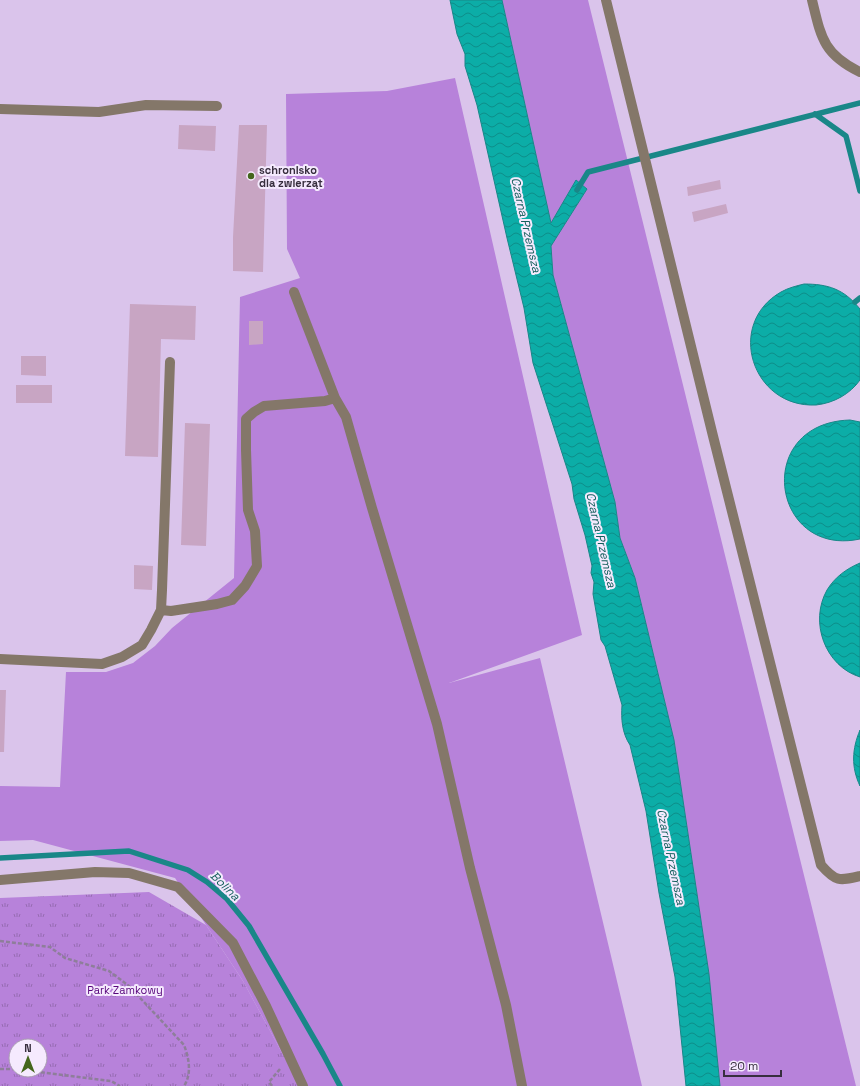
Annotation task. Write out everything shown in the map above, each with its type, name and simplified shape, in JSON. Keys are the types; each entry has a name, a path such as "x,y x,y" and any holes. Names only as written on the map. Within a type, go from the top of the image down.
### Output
{"lane":[{"path":"606,0 821,865 832,877 845,880 860,876"},
{"path":"812,0 822,39 829,50 848,66 860,72"},
{"path":"0,109 99,112 146,105 217,106"},
{"path":"294,292 335,398 346,417 437,724 470,868 506,1005 522,1086"},
{"path":"0,659 102,664 122,657 142,644 151,630 161,610 170,362"},
{"path":"161,610 171,611 217,604 232,600 245,586 257,566 255,531 248,510 246,419 264,406 325,401 335,398"},
{"path":"0,880 95,872 129,872 178,887 233,943 266,1006 303,1086"}],"path":[{"path":"0,941 50,947 65,958 109,971 129,986 184,1045 188,1057 189,1079 184,1086"},
{"path":"268,1086 269,1082 285,1062 290,1059"},
{"path":"48,1073 111,1081 120,1086"},
{"path":"269,1082 272,1086"}],"green space":[{"path":"502,0 588,0 856,1086 720,1086 709,974 674,740 635,578 620,538 615,502 553,275 551,246 587,189 576,181 551,223"},
{"path":"455,78 582,635 449,683 540,658 642,1086 300,1086 243,981 175,878 33,840 0,841 0,786 60,787 66,672 106,672 133,663 155,646 172,628 234,578 240,297 300,278 287,249 286,94 387,91"},
{"name":"Park Zamkowy","path":"149,892 206,925 243,981 300,1086 0,1086 0,898"}],"water":[{"name":"Czarna Przemsza","path":"450,0 502,0 551,223 576,180 587,189 551,246 553,275 615,502 620,538 635,578 674,740 709,974 720,1086 686,1086 675,977 659,893 646,811 630,745 624,731 622,721 622,705 605,646 601,640 593,594 594,582 591,573 592,566 585,535 574,499 572,484 533,363 524,308 477,105 465,66 465,54 457,34"},
{"path":"804,284 821,285 842,292 860,309 860,380 851,390 841,397 816,405 794,402 776,393 762,379 754,362 751,343 754,324 764,306 781,292"},
{"path":"850,420 860,422 860,539 830,539 807,529 792,510 785,488 787,464 798,443 819,427"},
{"path":"860,563 860,677 848,671 829,653 820,629 820,616 822,602 830,585 841,574"},
{"path":"860,730 860,786 855,772 854,751"}],"building":[{"path":"179,125 216,126 215,151 178,149"},
{"path":"239,125 267,125 263,272 233,271 233,237"},
{"path":"720,180 721,189 688,196 687,187"},
{"path":"726,204 728,213 694,222 692,212"},
{"path":"130,304 196,306 195,340 161,339 158,457 125,456"},
{"path":"249,321 263,321 263,344 249,345"},
{"path":"21,356 46,356 46,376 21,375"},
{"path":"16,385 52,385 52,403 16,403"},
{"path":"185,423 210,424 206,546 181,545"},
{"path":"134,565 153,566 152,590 134,589"},
{"path":"0,690 6,690 4,752 0,752"}],"waterway":[{"path":"577,190 588,172 860,103"},
{"path":"815,114 846,136 860,191"},
{"path":"855,302 860,298"},
{"name":"Bolina","path":"0,858 129,851 188,870 207,882 227,899 249,926 340,1086"}],"place":[{"name":"schronisko dla zwierząt","path":"251,176"}]}
